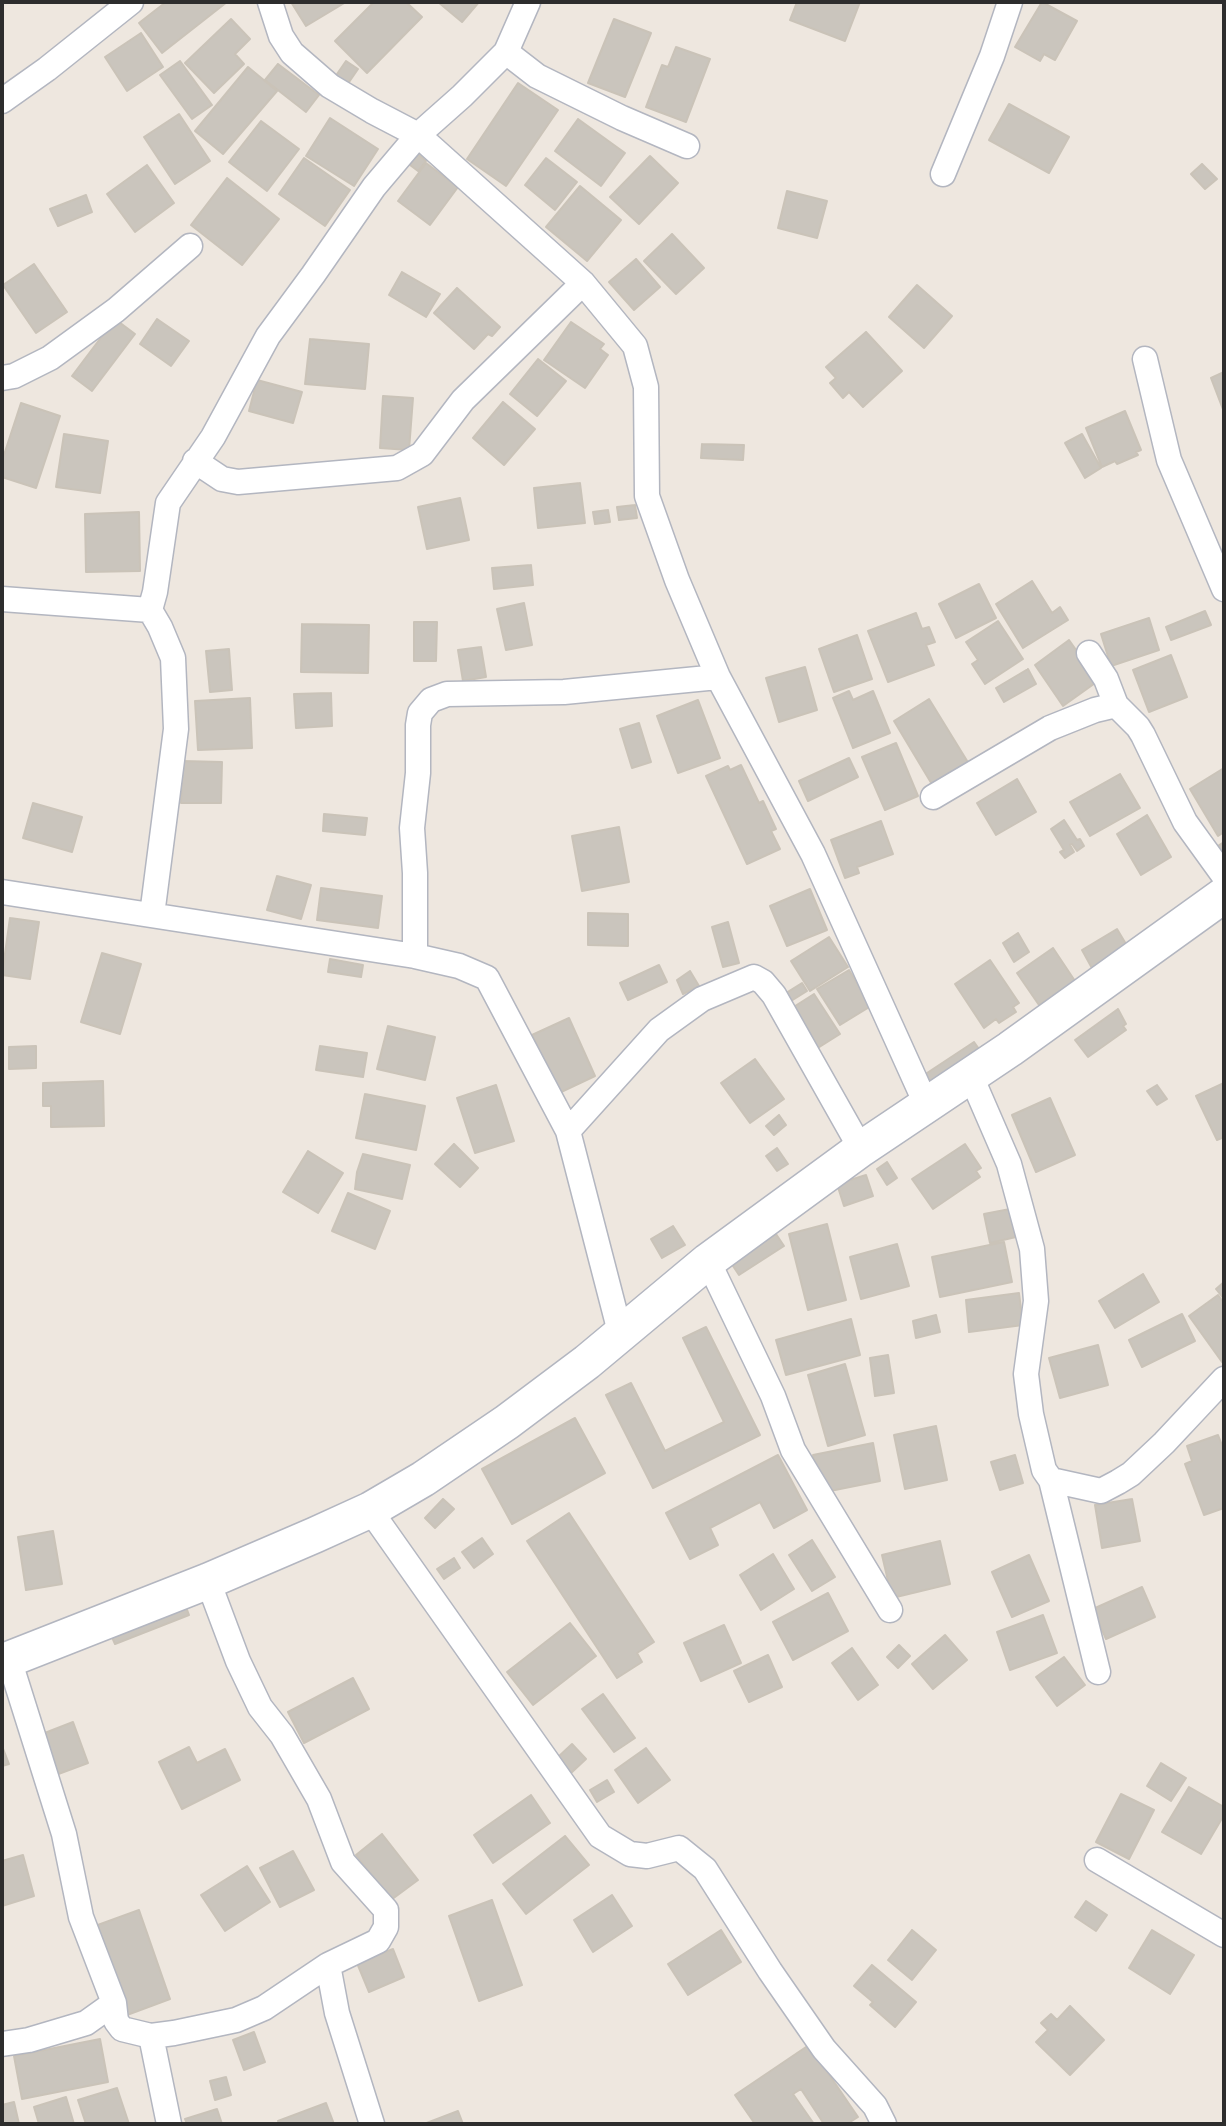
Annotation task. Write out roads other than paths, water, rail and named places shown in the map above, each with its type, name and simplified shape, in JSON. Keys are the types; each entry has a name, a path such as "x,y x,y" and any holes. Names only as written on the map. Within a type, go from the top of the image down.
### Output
{"street":[{"path":"2,101 131,2"},
{"path":"270,2 281,36 292,53 330,86 418,135 583,283 635,346 646,387 646,496 677,580 718,677 813,854 926,1104"},
{"path":"152,915 176,729 173,658 150,610 155,592 167,503 213,437 268,336 374,187 418,135 506,52 528,2"},
{"path":"943,174 992,56 1010,2"},
{"path":"506,52 537,76 622,118 687,146"},
{"path":"2,378 14,376 50,358 116,310 190,246"},
{"path":"195,461 222,479 238,482 397,468 422,454 463,400 583,283"},
{"path":"1145,359 1169,460 1224,589"},
{"path":"2,599 150,610"},
{"path":"1090,653 1106,679 1116,705 1138,727 1185,822 1224,876"},
{"path":"415,956 412,828 418,773 418,725 420,713 431,700 447,694 564,692 718,677"},
{"path":"933,797 1050,729 1095,710 1116,705"},
{"path":"2,892 415,956 458,966 487,978 568,1131 621,1336"},
{"path":"208,1581 238,1661 260,1707 282,1735 319,1799 344,1861 386,1910 386,1927 378,1941 328,1965 264,2008 245,2016 174,2034 151,2036 122,2029 116,2021 114,2003 81,1917 64,1834 5,1661 208,1581 315,1535 370,1510 423,1479 507,1422 621,1336 708,1261 861,1149 1010,1049 1224,895"},
{"path":"568,1131 659,1030 702,999 754,977 763,982 774,995 861,1149"},
{"path":"970,1074 1009,1164 1032,1249 1036,1301 1026,1374 1031,1414 1044,1470 1051,1480 1098,1672"},
{"path":"708,1261 773,1396 793,1450 890,1610"},
{"path":"1051,1480 1101,1491 1118,1482 1164,1443 1224,1379"},
{"path":"370,1510 600,1836 629,1854 647,1856 679,1848 705,1869 824,2049 874,2106 884,2124"},
{"path":"1097,1860 1224,1936"},
{"path":"328,1965 340,2023 372,2124"},
{"path":"2,2044 29,2040 86,2023 114,2003"},
{"path":"151,2036 169,2124"}]}
